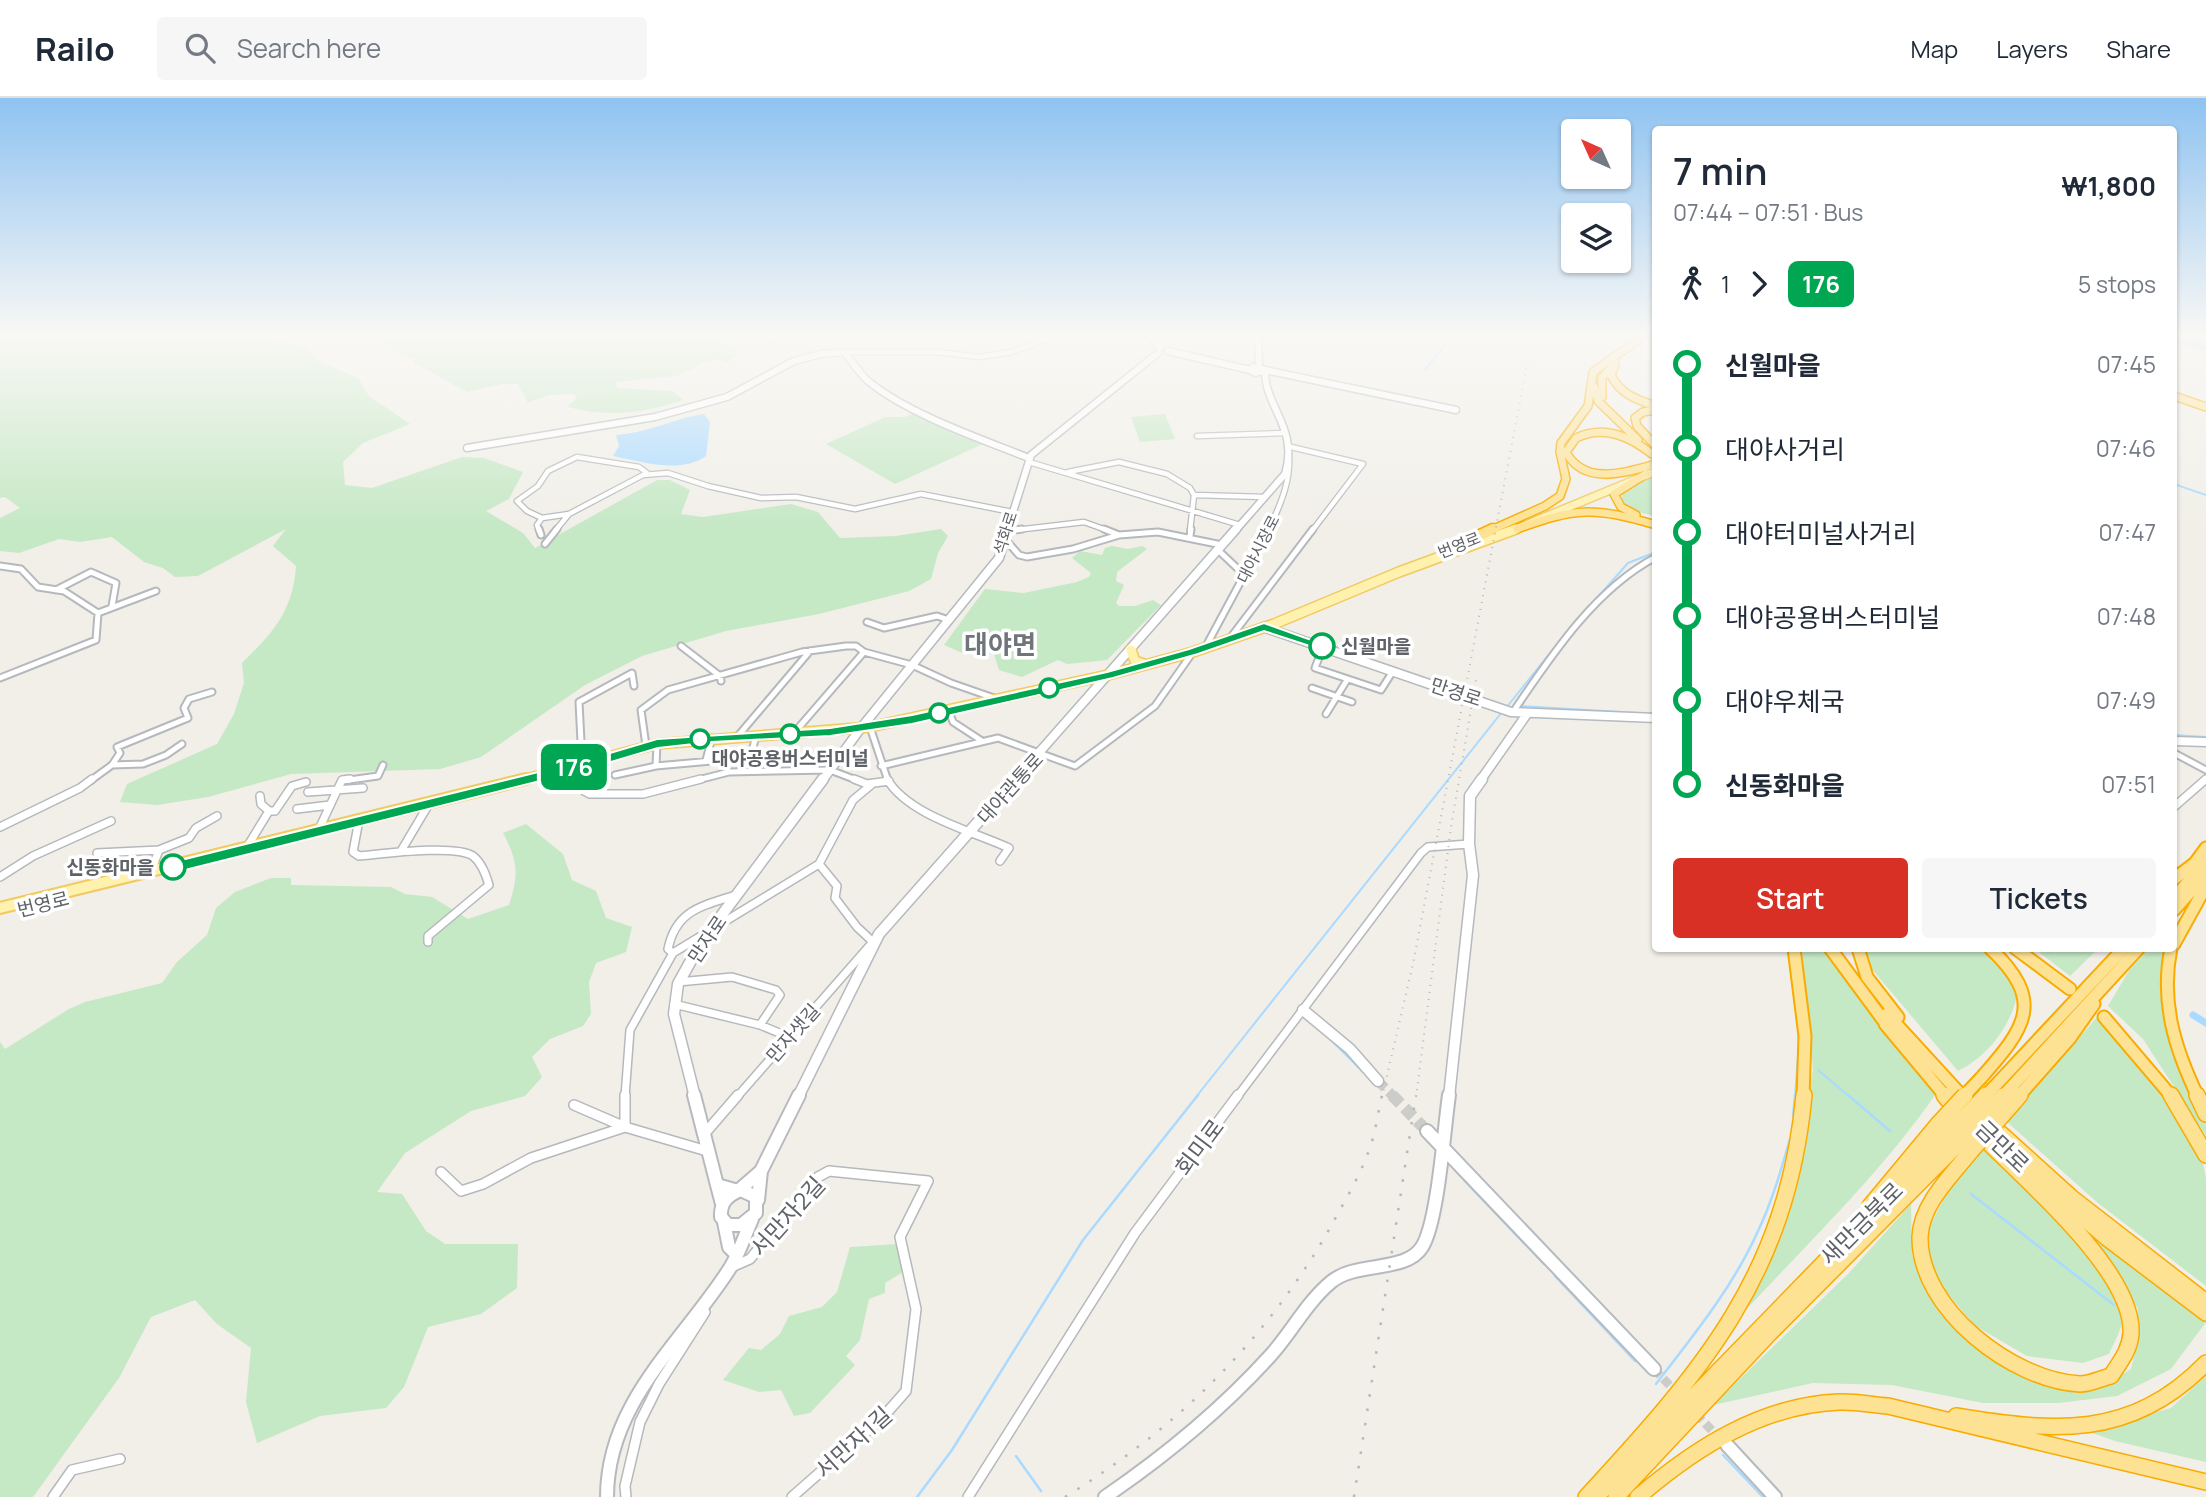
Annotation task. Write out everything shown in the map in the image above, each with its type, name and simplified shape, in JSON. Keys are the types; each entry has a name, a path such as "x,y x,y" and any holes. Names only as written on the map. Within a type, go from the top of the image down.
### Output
{"highway":[{"path":"1478,536 1545,506 1560,496 1566,479 1560,453 1561,443 1588,406 1588,398"},
{"path":"1597,398 1652,448"},
{"path":"1604,398 1652,448"},
{"path":"1634,398 1652,406"},
{"path":"2177,399 2206,409"},
{"path":"1652,409 1635,418 1637,426 1652,447"},
{"path":"1652,449 1628,438 1605,433 1580,436 1570,442 1566,452 1573,464 1602,475 1624,474 1652,468"},
{"path":"1646,474 1619,489 1614,498 1627,511 1652,518"},
{"path":"1517,529 1561,513 1584,511 1612,514 1652,524"},
{"path":"2177,877 2195,863 2206,848"},
{"path":"2177,895 2206,862"},
{"path":"2177,907 2206,874"},
{"path":"2177,939 2206,886"},
{"path":"1586,1497 1644,1434 1717,1340 1747,1293 1773,1234 1796,1160 1805,1085 1805,1019 1795,952"},
{"name":"금만로","path":"1833,952 1885,1024 1914,1058 2012,1157 2107,1238 2206,1313"},
{"name":"금만로","path":"1841,952 1906,1038 2014,1147 2082,1207 2206,1302"},
{"path":"1859,952 1860,963 1880,997 2014,1147"},
{"path":"1885,1024 1945,1098 2070,1227 2116,1282 2128,1308 2132,1328 2124,1363 2106,1380 2083,1384 2064,1381 2022,1369 1990,1350 1963,1328 1942,1305 1928,1282 1920,1256 1923,1222 1955,1137 1981,1078 2020,1029 2026,1003 2025,993 2013,970 1994,952"},
{"path":"2020,952 2070,989"},
{"name":"새만금북로","path":"1596,1497 1830,1254 2003,1095 2121,952"},
{"path":"1955,1137 2070,1038 2116,973 2135,952"},
{"path":"2172,952 2165,993 2173,1033 2186,1072 2206,1114"},
{"path":"2104,1017 2174,1099 2206,1155"},
{"name":"새만금북로","path":"1616,1497 1955,1137"},
{"path":"1638,1497 1700,1448 1741,1426 1799,1407 1841,1402 1888,1406 2034,1428 2082,1426 2136,1413 2171,1395 2206,1363"},
{"path":"1888,1406 2206,1482"}],"main road":[{"name":"번영로","path":"1264,627 1478,536 1652,469"},
{"name":"번영로","path":"0,915 117,885 150,873 584,765 646,746 712,738 865,728 1149,664 1264,627 1399,572 1517,529 1652,470"},
{"path":"1131,650 1135,661 1149,664"},
{"name":"번영로","path":"0,908 118,878 125,880"}],"street":[{"path":"467,448 617,425 722,398"},
{"path":"896,398 960,431 1062,473 1240,525"},
{"path":"1029,460 1102,398"},
{"name":"대야관통로","path":"761,1171 876,938 1268,495 1288,468 1284,432 1286,429 1271,398"},
{"path":"1383,398 1456,410"},
{"path":"1197,436 1284,432"},
{"path":"1231,637 1363,464 1287,446"},
{"name":"대야시장로","path":"1205,648 1276,513 1291,470 1292,455 1287,446"},
{"path":"647,473 639,467 577,457 548,471 538,486 517,501 527,511 542,518 569,514 647,473 667,473 761,498 806,498 855,509 920,495 1012,512"},
{"name":"석화로","path":"865,728 999,558 1029,460"},
{"path":"1062,473 1119,462 1167,474 1190,488 1194,495 1190,536"},
{"path":"1194,495 1268,495 1280,498 1276,513"},
{"path":"545,544 569,514"},
{"path":"541,535 537,525 542,518"},
{"path":"1008,531 1084,522 1119,535"},
{"path":"1006,540 1019,555 1027,556 1073,549 1119,535 1158,532 1190,536 1220,547 1237,568 1248,570"},
{"path":"1515,709 1606,594 1625,575 1652,560"},
{"path":"0,566 22,569 38,587 64,591 98,613"},
{"path":"54,591 91,572 116,583 112,606"},
{"path":"98,613 156,592"},
{"path":"0,678 96,640 98,613"},
{"path":"867,622 884,628 937,617 948,620"},
{"name":"만경로","path":"1264,627 1527,714 1652,718"},
{"path":"681,646 721,678"},
{"path":"646,746 641,710 668,691 810,651 856,646 864,652 912,665 951,683 999,699"},
{"path":"1323,647 1315,668 1347,680 1381,690 1392,671"},
{"path":"737,737 810,651"},
{"path":"794,734 864,652"},
{"path":"881,766 998,738 1069,765 1081,764 1155,706 1193,652"},
{"path":"634,686 632,673 579,702 584,790 590,794 643,794 729,772 830,770 871,785"},
{"path":"1326,714 1347,680"},
{"path":"1312,688 1352,702"},
{"path":"0,827 80,788 112,765 120,753 117,747 188,718 184,708 189,699 212,692"},
{"path":"949,710 953,722 983,742"},
{"path":"1105,1497 1185,1436 1239,1390 1332,1282 1361,1267 1399,1261 1416,1253 1425,1243 1431,1224 1456,1044 1473,875 1469,844 1470,796 1527,714"},
{"path":"865,728 881,766 897,794 912,805 1009,848 1000,861"},
{"name":"만자로","path":"722,1203 674,1004 678,982 737,895 830,770 865,728"},
{"path":"615,775 656,766 745,758 751,755 756,736"},
{"path":"706,760 712,738"},
{"path":"2177,741 2206,742"},
{"path":"112,765 142,764 166,755 182,744"},
{"path":"656,766 657,744"},
{"path":"2177,755 2206,770"},
{"path":"318,831 342,780 378,776 383,765"},
{"path":"2177,804 2206,779"},
{"path":"625,1127 625,1072 630,1030 673,953 819,864 853,800 871,785 889,781"},
{"path":"260,796 261,804 269,811 275,811 292,786 306,782"},
{"path":"308,792 363,788"},
{"path":"401,852 429,804"},
{"path":"297,809 330,805"},
{"path":"246,849 269,811"},
{"path":"97,853 117,847 159,850 189,838 197,828 217,816"},
{"path":"359,820 353,852 359,856 461,851 473,856 487,875 489,885 428,936 428,943"},
{"path":"0,877 33,856 111,821"},
{"name":"회미로","path":"968,1497 1135,1233 1421,853 1428,847 1469,844"},
{"path":"150,873 159,850"},
{"path":"819,864 837,886 835,898 876,938"},
{"path":"673,953 668,949 669,936 684,914 737,895"},
{"name":"만자샛길","path":"706,1132 876,938"},
{"path":"678,982 732,977 776,990 780,995 760,1025"},
{"path":"674,1004 760,1025 789,1037"},
{"path":"1303,1010 1350,1049 1378,1081"},
{"path":"574,1105 625,1127 708,1151"},
{"path":"441,1172 461,1191 483,1184 531,1158 625,1127"},
{"path":"1427,1130 1654,1369"},
{"path":"736,1254 729,1247 720,1212 722,1203 761,1171"},
{"path":"607,1490 631,1404 731,1268 758,1202 761,1171"},
{"name":"서만자2길","path":"731,1268 750,1259 818,1177 829,1171 928,1181"},
{"name":"서만자1길","path":"792,1497 883,1417 906,1391 916,1308 900,1237 928,1181"},
{"path":"717,1185 752,1193 758,1202"},
{"path":"724,1222 734,1226 752,1219"},
{"path":"626,1497 625,1486 640,1422 659,1384 704,1315 712,1294"},
{"path":"1727,1445 1776,1497"},
{"path":"53,1497 72,1470 120,1459"}],"green space":[{"path":"0,398 372,398 410,424 363,443 343,462 345,485 372,488 462,457 484,458 523,472 509,499 486,511 523,533 535,548 657,480 670,480 690,490 681,514 703,517 791,504 818,512 840,538 896,536 941,529 948,536 938,553 931,579 909,591 819,614 726,631 642,656 585,685 481,757 440,769 291,774 208,797 157,805 120,802 127,784 217,744 234,714 244,683 242,663 272,631 291,596 296,566 273,546 286,529 198,576 175,577 163,568 144,562 112,537 80,542 59,539 19,553 0,551 0,518 20,508 5,497 0,498"},
{"path":"526,398 540,398 528,403"},
{"path":"577,398 683,400 625,413 567,407"},
{"path":"917,412 983,444 895,484 826,444 885,417 905,417"},
{"path":"1165,414 1175,439 1140,442 1131,417"},
{"path":"1652,476 1652,515 1630,510 1622,500 1622,491"},
{"path":"1112,546 1128,549 1142,546 1147,549 1117,572 1116,581 1124,585 1116,603 1119,606 1135,606 1153,600 1161,605 1107,660 1067,664 1058,660 1022,677 999,670 994,654 979,652 967,655 944,645 985,589 1024,593 1077,582 1089,577 1091,573 1072,558 1080,551 1102,555 1105,548"},
{"path":"526,824 563,854 572,880 596,891 606,918 632,927 626,952 596,963 589,982 591,1014 583,1026 550,1039 532,1057 542,1077 525,1096 471,1111 405,1153 377,1192 402,1194 426,1231 445,1244 518,1244 517,1288 481,1314 428,1327 404,1387 386,1408 320,1416 257,1443 246,1402 251,1348 217,1324 195,1300 151,1317 119,1378 33,1497 0,1497 0,1042 5,1049 85,1002 162,983 177,962 207,935 216,908 235,892 271,878 291,878 291,885 391,887 405,894 432,897 468,919 509,905 515,868 512,852 503,833"},
{"path":"1802,952 1830,952 1935,1095 1868,1180 1742,1314 1795,1193 1813,1069"},
{"path":"1866,952 1988,952 2003,966 2018,990 2011,1014 1998,1037 1980,1057 1958,1071 1871,968"},
{"path":"2039,952 2095,952 2070,976"},
{"path":"2146,952 2164,952 2162,1012 2196,1104 2206,1120 2206,1136 2143,1039 2108,1006 2130,969"},
{"path":"2098,1016 2163,1092 2192,1137 2201,1159 2206,1179 2206,1286 2098,1203 2006,1121"},
{"path":"1985,1147 2066,1227 2103,1274 2122,1318 2109,1354 2083,1363 2027,1356 1974,1325 1934,1277 1927,1231 1950,1187"},
{"path":"1911,1204 1912,1255 1936,1308 1979,1349 2025,1375 2070,1390 2101,1388 2131,1369 2137,1344 2138,1309 2079,1220 2206,1319 2206,1322 2171,1369 2117,1396 2058,1403 1983,1403 1892,1385 1813,1383 1713,1405 1849,1273"},
{"path":"899,1244 903,1272 885,1283 885,1293 869,1299 860,1340 846,1356 855,1365 810,1413 794,1416 781,1390 759,1392 723,1380 749,1348 761,1350 780,1334 789,1316 822,1307 837,1292 850,1247"},
{"path":"2206,1376 2206,1462 2115,1441 2087,1431 2171,1408"}],"water":[{"path":"704,414 710,422 706,456 696,461 661,465 613,456 619,446 616,435 639,432"}],"waterway":[{"path":"2177,485 2206,495"},
{"path":"1574,624 1628,563 1652,554"},
{"path":"1506,708 1566,633"},
{"path":"1520,706 1652,714"},
{"path":"1196,1097 1502,712"},
{"path":"2177,735 2206,737"},
{"path":"1789,952 1790,963"},
{"path":"1795,1097 1799,1041 1796,1006"},
{"path":"2193,1015 2206,1023"},
{"path":"1330,1039 1369,1078"},
{"path":"1818,1070 1850,1097"},
{"path":"917,1497 952,1450 1083,1240 1198,1095"},
{"path":"1793,1116 1795,1095"},
{"path":"1848,1095 1890,1131"},
{"path":"1656,1384 1712,1310 1748,1252 1768,1209 1790,1139"},
{"path":"1464,1180 1544,1264"},
{"path":"1971,1194 2114,1305"},
{"path":"1555,1276 1635,1361"},
{"path":"1723,1455 1763,1497"},
{"path":"1016,1456 1041,1491"}],"tunnel":[{"path":"1378,1081 1392,1095"},
{"path":"1392,1095 1427,1131"},
{"path":"1654,1369 1677,1393"},
{"path":"1696,1414 1720,1439"}],"railway":[{"path":"1382,1097 1413,964 1521,398"},
{"path":"1416,1097 1451,827 1476,680"},
{"path":"1065,1497 1106,1470 1181,1412 1215,1380 1276,1309 1330,1228 1357,1178 1372,1141 1382,1095"},
{"path":"1354,1497 1416,1095"}],"bus line":[{"name":"176","path":"173,867 584,765 657,744 712,738 830,732 912,719 1108,675 1193,652 1264,627 1322,646"}],"place":[{"name":"신월마을","path":"1322,646"},
{"name":"대야공용버스터미널","path":"790,734"},
{"name":"신동화마을","path":"173,867"}],"district":[{"name":"대야면","path":"1000,644"}]}
